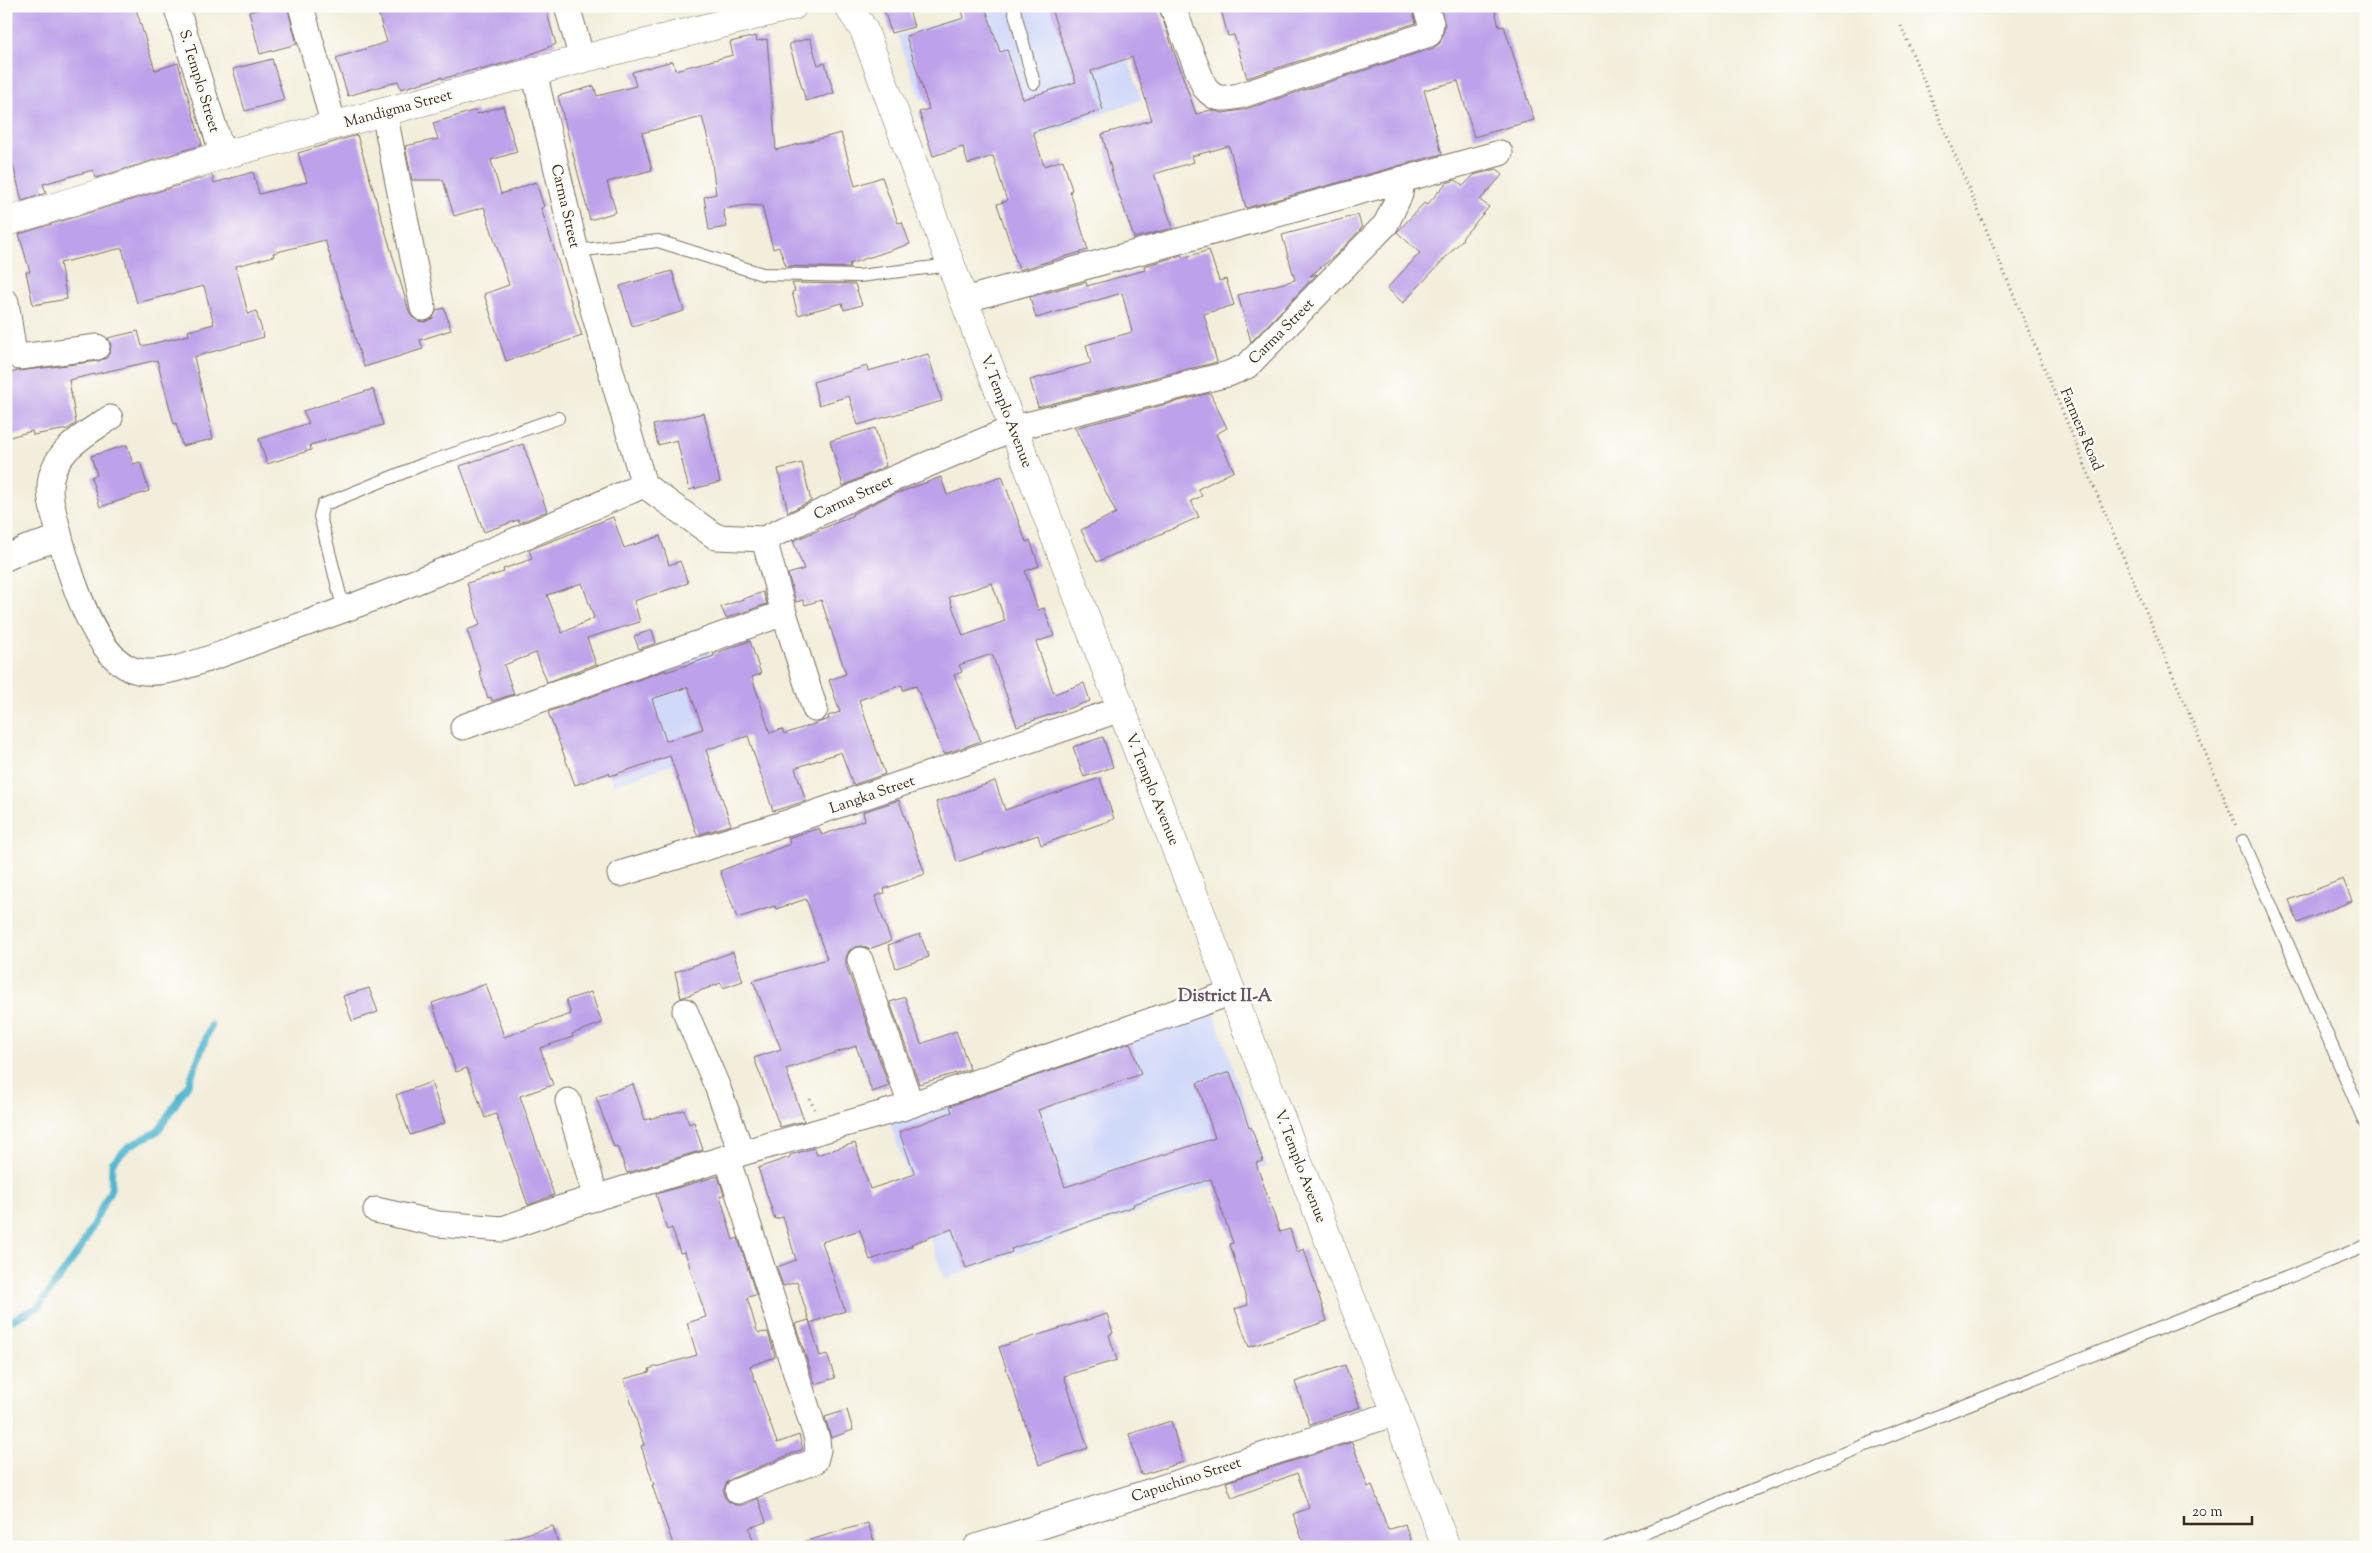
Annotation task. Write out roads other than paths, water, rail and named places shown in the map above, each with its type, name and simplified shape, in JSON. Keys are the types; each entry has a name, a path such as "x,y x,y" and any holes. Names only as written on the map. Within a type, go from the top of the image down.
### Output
{"main road":[{"name":"Mandigma Street","path":"6,222 223,155 582,59 793,6"},
{"name":"V. Templo Avenue","path":"848,6 863,18 951,266 1396,1413 1446,1547"}],"street":[{"name":"S. Templo Street","path":"176,6 223,155"},
{"path":"301,6 334,126"},
{"path":"567,6 582,59"},
{"path":"1174,7 1205,88 1212,96 1221,99 1239,96 1428,34 1431,23 1425,6"},
{"name":"Carma Street","path":"534,72 576,251 644,485 716,536 764,539 881,484 1014,428 1228,374 1247,366 1386,224 1400,194 1402,179"},
{"path":"384,112 423,308"},
{"path":"964,300 1500,153"},
{"path":"6,302 13,348 20,357 97,348"},
{"path":"110,418 80,438 60,458 52,471 50,489 60,538 76,590 100,640 123,665 141,672 174,669 344,611 486,553 644,485"},
{"path":"6,558 27,548 60,538"},
{"path":"764,539 784,613 815,709"},
{"path":"463,728 784,613"},
{"name":"Langka Street","path":"620,874 782,824 1122,709"},
{"path":"860,960 911,1105"},
{"path":"376,1210 438,1224 503,1229 596,1198 734,1156 911,1105 1233,992"},
{"path":"685,1011 717,1086 734,1156 815,1430 818,1450 814,1461 738,1491"},
{"path":"568,1101 596,1198"},
{"name":"Capuchino Street","path":"976,1547 1396,1413"}],"lane":[{"path":"1012,6 1034,83"},
{"path":"576,251 658,241 762,274 859,276 951,266"},
{"path":"344,611 320,516 323,505 424,464 558,418"},
{"path":"2243,841 2366,1125"},
{"path":"1609,1547 2366,1246"}],"waterway":[{"path":"6,1323 38,1307 81,1248 111,1189 112,1163 129,1146 158,1131 189,1083 211,1025"}],"district":[{"name":"District II-A","path":"1225,995"}]}
